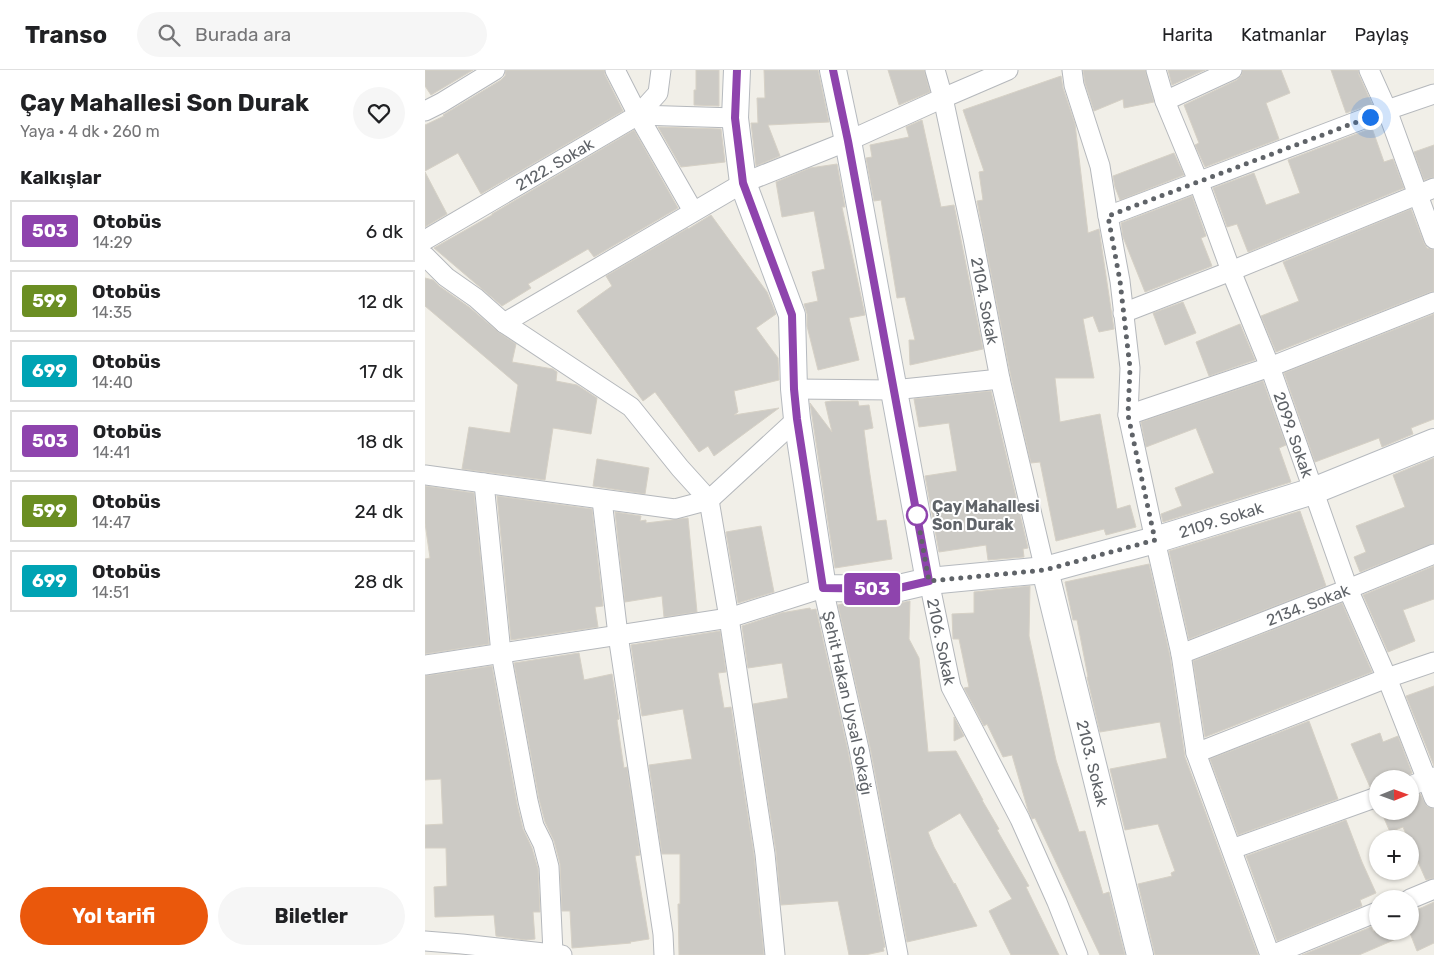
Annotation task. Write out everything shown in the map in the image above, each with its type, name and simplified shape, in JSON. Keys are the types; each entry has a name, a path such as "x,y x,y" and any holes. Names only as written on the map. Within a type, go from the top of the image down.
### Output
{"main road":[{"name":"Şehit Hakan Uysal Sokağı","path":"737,70 735,118 743,183 792,315 794,389 797,419 823,588"},
{"name":"2106. Sokak","path":"833,70 848,141 929,581"},
{"name":"2109. Sokak","path":"823,588 895,589 929,581 1045,570 1155,540 1313,492 1434,442"},
{"name":"2103. Sokak","path":"1045,570 1140,955"}],"street":[{"path":"425,111 495,70"},
{"path":"615,70 693,211"},
{"name":"2122. Sokak","path":"425,240 639,115 658,93 661,70"},
{"name":"2104. Sokak","path":"935,70 943,98 973,238 1000,379 1045,570"},
{"path":"504,323 743,183 848,141 1008,70"},
{"path":"1073,70 1074,85 1100,166 1120,281 1130,368 1128,415 1181,654 1196,753 1271,955 1369,915"},
{"name":"2099. Sokak","path":"1156,70 1165,101 1270,366 1348,589 1387,678 1424,781 1434,798"},
{"path":"1165,101 1232,70"},
{"path":"1369,70 1426,191 1434,239"},
{"path":"1108,216 1434,94"},
{"path":"639,115 735,118"},
{"path":"1123,313 1426,191"},
{"path":"425,256 447,277 476,298 504,323 631,407 680,468 709,500 765,854 775,955"},
{"path":"1128,415 1270,366 1434,302"},
{"path":"794,389 893,390 1000,379"},
{"path":"425,474 675,509 709,500 797,419"},
{"path":"425,942 558,954 549,867 543,844 534,826 528,801 501,653 484,483"},
{"path":"602,500 618,634 663,934 664,955"},
{"name":"2134. Sokak","path":"1181,654 1434,554"},
{"name":"2106. Sokak","path":"929,581 951,687 1020,819 1078,955"},
{"path":"425,665 729,618 823,588"},
{"name":"Şehit Hakan Uysal Sokağı","path":"823,588 859,749 898,955"},
{"path":"1196,753 1387,678 1434,662"},
{"path":"1232,849 1369,800"},
{"path":"1419,895 1434,889"}],"building":[{"path":"425,70 473,70 431,95 425,86"},
{"path":"506,70 604,70 623,111 481,194 458,153 425,171 425,125 444,116 501,80 505,76"},
{"path":"696,70 719,70 719,106 694,105"},
{"path":"764,70 818,70 829,122 768,125 780,156 756,166 751,123 758,123 757,98 765,98"},
{"path":"888,70 924,70 930,92 899,105"},
{"path":"1083,70 1145,70 1154,102 1124,108 1123,99 1094,111"},
{"path":"1168,70 1205,70 1172,85"},
{"path":"1243,70 1281,70 1290,93 1266,103 1279,139 1205,167 1195,145 1199,143 1184,105 1237,80"},
{"path":"1331,70 1358,70 1372,104 1346,113"},
{"path":"1061,76 1075,124 1088,233 1099,229 1114,329 1099,332 1093,316 1083,319 1094,378 1055,378 1060,422 1100,414 1117,509 1130,505 1136,527 1106,535 1104,529 1056,541 1040,462 1031,463 1011,377 977,201 983,200 979,172 984,171 963,110"},
{"path":"922,120 941,207 954,205 983,349 910,365 909,340 915,340 905,297 897,298 881,200 874,201 866,158 872,157 870,145 909,137 906,127"},
{"path":"658,127 721,129 725,162 681,167"},
{"path":"1372,128 1384,162 1393,159 1404,188 1248,252 1237,224 1227,227 1213,188 1254,173 1266,205 1300,193 1288,160"},
{"path":"634,130 678,208 594,257 588,249 528,284 531,288 502,306 434,248 492,215"},
{"path":"1434,145 1434,177 1424,180 1414,152"},
{"path":"1174,153 1184,175 1120,200 1113,176"},
{"path":"837,164 845,207 842,207 865,315 849,318 859,360 818,370 807,326 807,314 804,304 818,301 812,272 825,269 814,211 782,217 776,182 810,168"},
{"path":"425,172 447,214 425,227"},
{"path":"1192,196 1206,236 1201,238 1212,266 1145,292 1123,237 1121,223"},
{"path":"1411,209 1424,243 1427,248 1434,250 1434,291 1276,352 1261,316 1299,301 1283,262"},
{"path":"711,215 767,292 776,314 756,328 778,358 779,380 734,391 738,412 734,415 779,408 714,456 708,446 699,452 655,392 643,401 577,311 612,286 606,276"},
{"path":"425,278 433,280 516,344 512,362 553,369 557,372 556,381 577,385 597,398 591,434 553,428 545,480 462,469 469,427 510,433 518,385 425,306"},
{"path":"1183,302 1196,333 1165,345 1153,313"},
{"path":"1434,314 1434,419 1411,428 1413,434 1382,447 1379,438 1315,462 1284,373"},
{"path":"1240,324 1255,360 1209,376 1196,342"},
{"path":"1263,381 1286,445 1279,448 1291,482 1163,522 1161,514 1182,506 1175,488 1214,473 1196,428 1146,447 1141,422"},
{"path":"991,391 1028,548 1023,549 1024,557 988,560 986,545 939,552 925,476 957,471 949,423 919,427 914,399"},
{"path":"858,401 859,406 869,405 873,428 864,430 869,468 877,521 886,520 892,559 835,568 810,403 832,432 825,402"},
{"path":"1434,458 1434,543 1360,572 1354,557 1366,552 1356,526 1405,507 1393,475"},
{"path":"597,459 649,468 645,494 593,486"},
{"path":"425,486 474,493 489,644 425,654 425,559 430,558 425,523"},
{"path":"497,496 592,509 603,606 595,607 598,627 511,640"},
{"path":"1300,511 1326,586 1189,639 1169,551"},
{"path":"615,512 641,516 640,521 646,520 646,523 688,518 697,612 664,617 662,596 625,602"},
{"path":"761,526 774,592 738,603 726,532"},
{"path":"1149,564 1170,656 1185,757 1258,955 1155,955 1138,884 1172,876 1171,873 1175,871 1158,824 1125,830 1110,769 1167,758 1160,722 1100,732 1087,677 1077,620 1073,620 1065,582"},
{"path":"1434,566 1434,599 1403,610 1415,641 1388,652 1363,595"},
{"path":"1030,586 1029,636 1056,760 1079,832 1085,831 1103,894 1109,892 1125,955 1100,955 1035,818 1032,819 1028,810 1012,755 1003,757 987,724 984,726 964,688 969,687 959,639 953,639 952,614 974,613 974,592"},
{"path":"910,601 909,639 919,658 928,752 956,751 999,829 997,830 1029,886 1026,887 1059,955 1011,955 989,911 1012,899 960,813 928,832 934,847 977,926 907,942 870,747 838,605 846,603 895,604"},
{"path":"1342,603 1372,672 1205,737 1193,661"},
{"path":"810,608 811,610 816,609 848,751 885,947 883,948 884,951 865,955 849,955 838,901 781,905 776,852 753,704 788,698 782,663 748,668 742,626 781,613"},
{"path":"720,631 726,672 718,673 724,708 731,707 754,855 764,955 679,955 678,904 680,904 680,854 662,854 649,765 692,759 683,709 642,716 631,645"},
{"path":"579,653 584,680 612,674 624,768 627,767 640,855 635,856 649,939 631,943 572,948 570,911 562,911 560,864 539,799 514,663"},
{"path":"492,666 517,804 523,829 532,848 538,869 540,912 533,912 535,939 526,940 496,936 494,915 435,917 434,887 447,886 446,848 425,848 425,825 443,824 441,779 425,780 425,676"},
{"path":"1434,686 1434,766 1406,696"},
{"path":"954,717 964,736 954,741"},
{"path":"1309,721 1338,799 1238,835 1210,759"},
{"path":"1380,733 1383,742 1398,736 1411,770 1369,770 1369,785 1351,744"},
{"path":"1419,794 1427,806 1434,809 1434,878 1426,880 1419,864 1419,830 1404,830 1403,827 1389,830 1385,820 1419,820"},
{"path":"1346,820 1375,890 1369,890 1369,896 1360,900 1362,906 1277,941 1246,856"},
{"path":"1434,902 1434,943 1417,951 1413,940 1419,940 1419,909"},
{"path":"1369,928 1369,940 1394,940 1359,955 1302,955"}],"bus line":[{"name":"503","path":"737,70 735,118 743,183 792,315 794,389 797,419 823,588 895,589 929,581 848,141 833,70"}],"place":[{"name":"Çay Mahallesi Son Durak","path":"917,515"}],"route":[{"path":"917,515 929,581 1045,570 1155,540 1128,415 1130,368 1120,281 1108,216 1370,117"}]}
